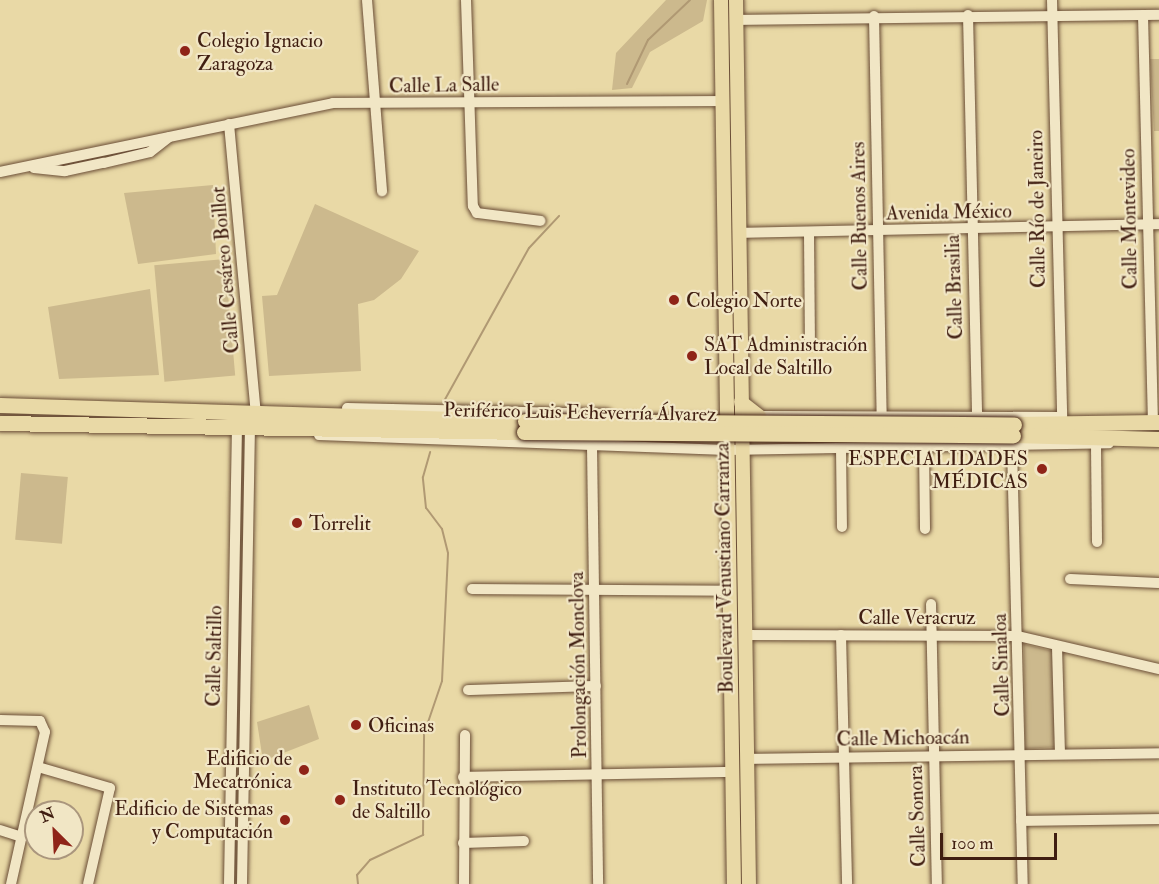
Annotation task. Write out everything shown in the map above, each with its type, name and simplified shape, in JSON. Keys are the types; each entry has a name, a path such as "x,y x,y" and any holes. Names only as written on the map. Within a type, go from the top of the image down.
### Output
{"highway":[{"name":"Periférico Luis Echeverría Álvarez","path":"0,405 168,409 524,426 1159,439"},
{"path":"0,412 36,406"},
{"path":"168,409 244,429"},
{"name":"Periférico Luis Echeverría Álvarez","path":"1013,435 1095,423 1156,422"},
{"name":"Periférico Luis Echeverría Álvarez","path":"0,423 298,430 524,426"}],"main road":[{"name":"Boulevard Venustiano Carranza","path":"721,0 726,417 734,450 744,635 749,884"},
{"name":"Boulevard Venustiano Carranza","path":"734,884 727,591 734,450 741,417 736,0"},
{"path":"741,402 759,416"}],"street":[{"path":"367,0 382,191"},
{"path":"466,0 473,206 477,213 541,221"},
{"name":"Calle Río de Janeiro","path":"1052,0 1054,229 1062,417"},
{"path":"736,20 1052,13 1159,15"},
{"name":"Calle Brasilia","path":"968,15 969,230 977,414"},
{"name":"Calle Montevideo","path":"1143,15 1147,225 1156,422"},
{"name":"Calle Buenos Aires","path":"874,16 876,231 882,415"},
{"name":"Calle La Salle","path":"0,172 21,167 64,171 104,163 150,152 169,136 333,103 722,101"},
{"name":"Calle Cesáreo Boillot","path":"229,124 256,413"},
{"name":"Avenida México","path":"739,233 1054,229 1159,224"},
{"path":"809,232 810,342"},
{"name":"Periférico Luis Echeverría Álvarez","path":"285,414 340,408 705,418 779,415 977,414 1062,417 1095,423"},
{"path":"762,449 752,429 758,420 779,415"},
{"path":"704,450 716,437 705,418"},
{"name":"Calle Saltillo","path":"229,884 244,429"},
{"name":"Calle Saltillo","path":"242,884 244,429"},
{"path":"298,430 360,438 704,450 924,447 1013,435 1096,445 1136,438"},
{"name":"Calle Sinaloa","path":"1013,435 1023,884"},
{"path":"1096,445 1097,542"},
{"name":"Prolongación Monclova","path":"592,446 598,884"},
{"path":"924,447 925,530"},
{"path":"841,448 842,527"},
{"path":"1070,579 1159,583"},
{"path":"472,589 727,591"},
{"name":"Calle Sonora","path":"931,604 937,884"},
{"name":"Calle Veracruz","path":"744,635 931,633 1018,636 1057,647 1159,669"},
{"path":"841,635 846,756 847,884"},
{"path":"1057,647 1060,754"},
{"path":"468,690 596,686"},
{"path":"0,720 43,724 38,767 11,884"},
{"path":"464,884 465,735"},
{"name":"Calle Michoacán","path":"746,759 1159,753"},
{"path":"38,767 103,782 111,793 88,884"},
{"path":"463,777 732,772"},
{"path":"1021,820 1159,819"},
{"path":"0,830 22,837"},
{"path":"463,843 524,841"}],"shaded area":[{"path":"666,0 707,0 703,21 650,52 632,88 612,90 616,53"},
{"path":"1150,59 1159,59 1159,131 1154,131"},
{"path":"213,185 216,254 138,264 124,193"},
{"path":"315,204 419,251 401,279 374,300 358,304 361,371 269,376 262,296 277,295"},
{"path":"225,259 235,376 164,382 154,265"},
{"path":"150,289 159,375 59,379 48,307"},
{"path":"21,473 68,477 62,544 15,540"},
{"path":"1024,644 1052,651 1056,747 1025,749"},
{"path":"309,705 319,739 263,761 257,722"}],"waterway":[{"path":"627,84 648,40 690,0"},
{"path":"443,403 529,248 559,216"},
{"path":"358,884 357,875 370,860 423,835 424,734 442,681 448,553 442,529 426,508 423,477 430,452"}],"place":[{"name":"Colegio Ignacio Zaragoza","path":"185,51"},
{"name":"Colegio Norte","path":"674,300"},
{"name":"SAT Administración Local de Saltillo","path":"692,356"},
{"name":"ESPECIALIDADES MÉDICAS","path":"1042,469"},
{"name":"Torrelit","path":"297,523"},
{"name":"Oficinas","path":"356,725"},
{"name":"Edificio de Mecatrónica","path":"304,770"},
{"name":"Instituto Tecnológico de Saltillo","path":"340,800"},
{"name":"Edificio de Sistemas y Computación","path":"285,820"}]}
